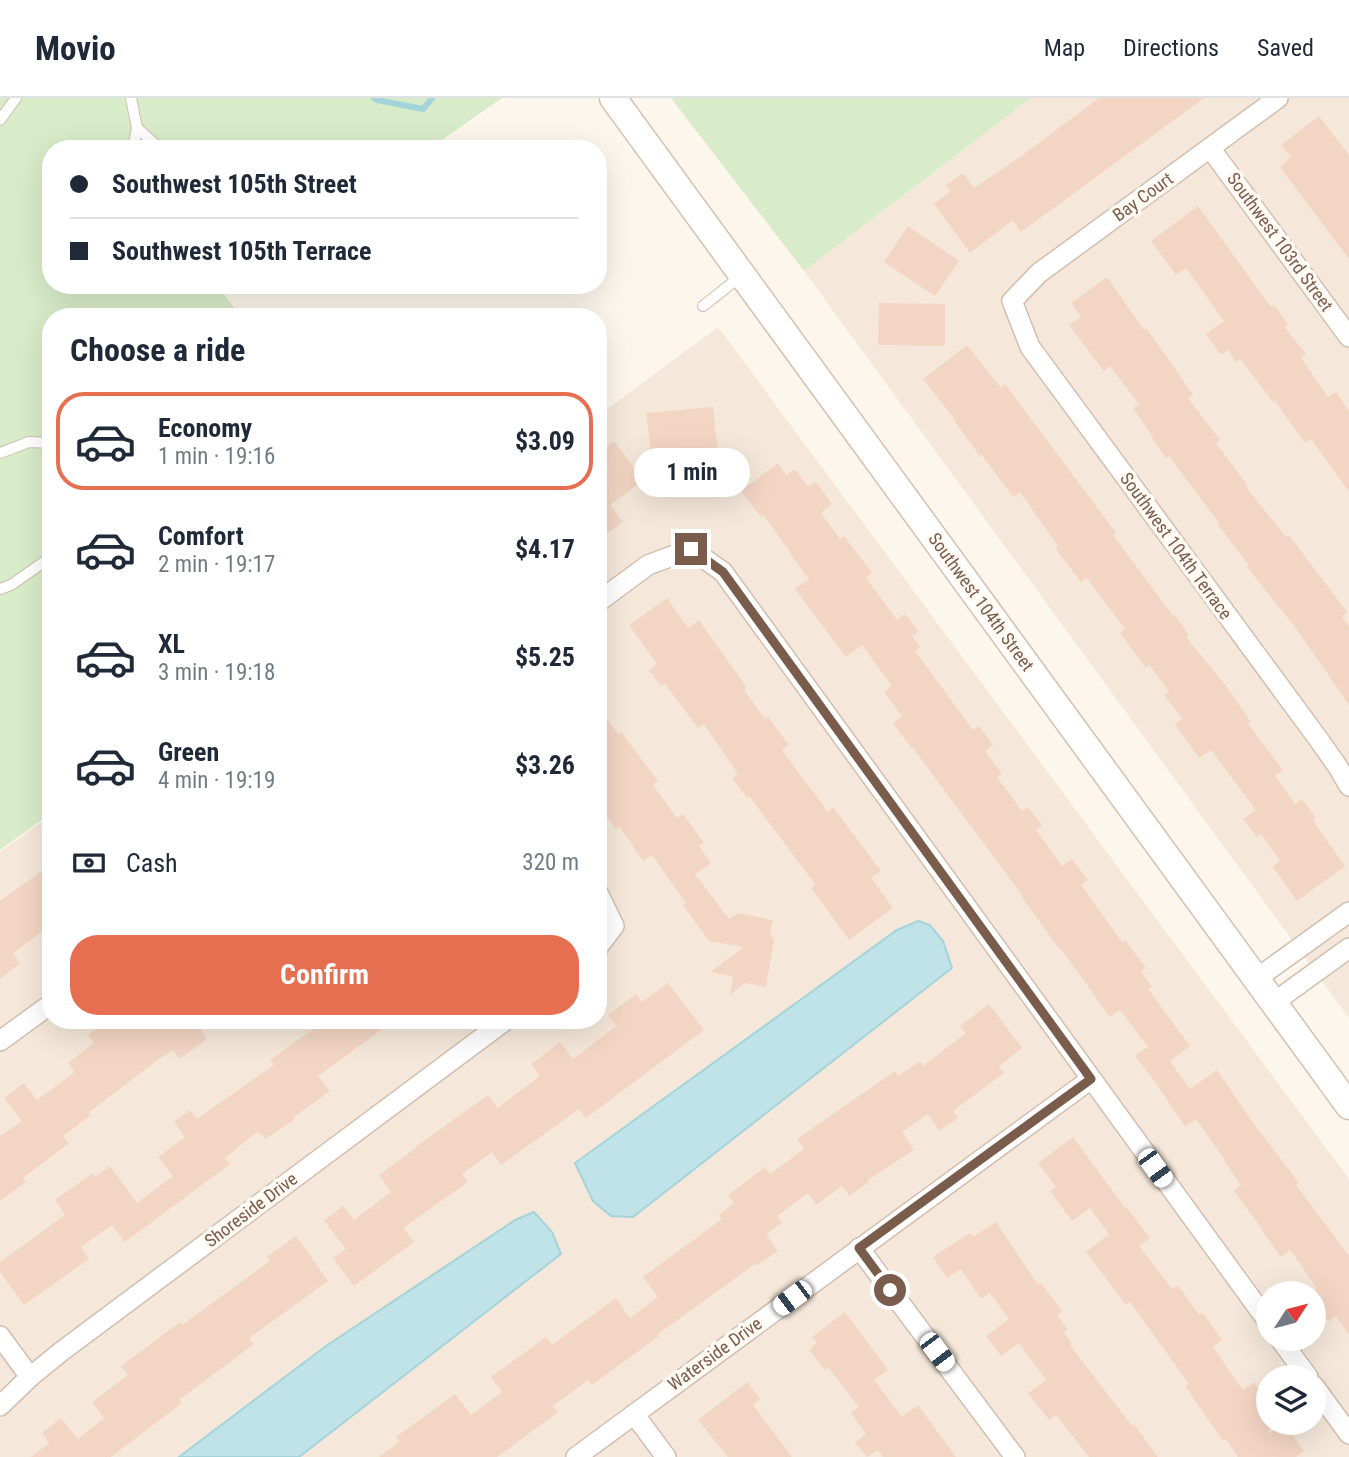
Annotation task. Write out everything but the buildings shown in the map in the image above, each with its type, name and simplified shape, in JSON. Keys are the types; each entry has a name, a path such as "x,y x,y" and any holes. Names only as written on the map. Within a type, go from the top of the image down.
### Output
{"main road":[{"name":"Southwest 104th Street","path":"613,98 1349,1107"}],"street":[{"name":"Bay Court","path":"1012,301 1039,273 1278,98"},
{"name":"Southwest 103rd Street","path":"1210,148 1349,337"},
{"name":"Southwest 104th Terrace","path":"1012,301 1030,347 1319,740 1349,786"},
{"path":"607,595 648,565 691,549 723,572 1256,1305"},
{"path":"607,912 614,926 607,935"},
{"path":"1256,979 1349,912"},
{"path":"1273,1003 1349,948"},
{"path":"0,1041 42,1011"},
{"name":"Shoreside Drive","path":"0,1406 30,1377 101,1321 494,1029"},
{"name":"Waterside Drive","path":"576,1457 1091,1079"},
{"path":"859,1248 1015,1457"},
{"path":"0,1336 30,1377"},
{"path":"1326,1402 1349,1434"},
{"path":"634,1414 666,1457"}],"lane":[{"path":"0,120 16,98"},
{"path":"131,98 137,128 135,140"},
{"path":"137,128 150,140"},
{"path":"703,306 743,275"},
{"path":"0,453 29,442 42,443"},
{"path":"0,589 11,585 42,563"}],"shaded area":[{"path":"1031,98 1349,98 1349,1018 804,271"},
{"path":"718,327 1349,1179 1349,1457 0,1457 0,852 42,822 42,1029 607,1029 607,409"}],"green space":[{"path":"0,98 502,98 442,140 42,140 42,294 224,294 234,308 42,308 42,820 0,850"},
{"path":"671,98 1031,98 804,271"}],"water":[{"path":"918,921 930,925 943,941 952,968 633,1217 611,1216 593,1201 575,1163 897,930"},
{"path":"534,1212 552,1232 561,1254 299,1457 179,1457 326,1346 515,1220"}],"waterway":[{"path":"374,98 423,109 432,98"}],"route":[{"path":"691,549 723,572 1091,1079 859,1248 890,1290"}]}
